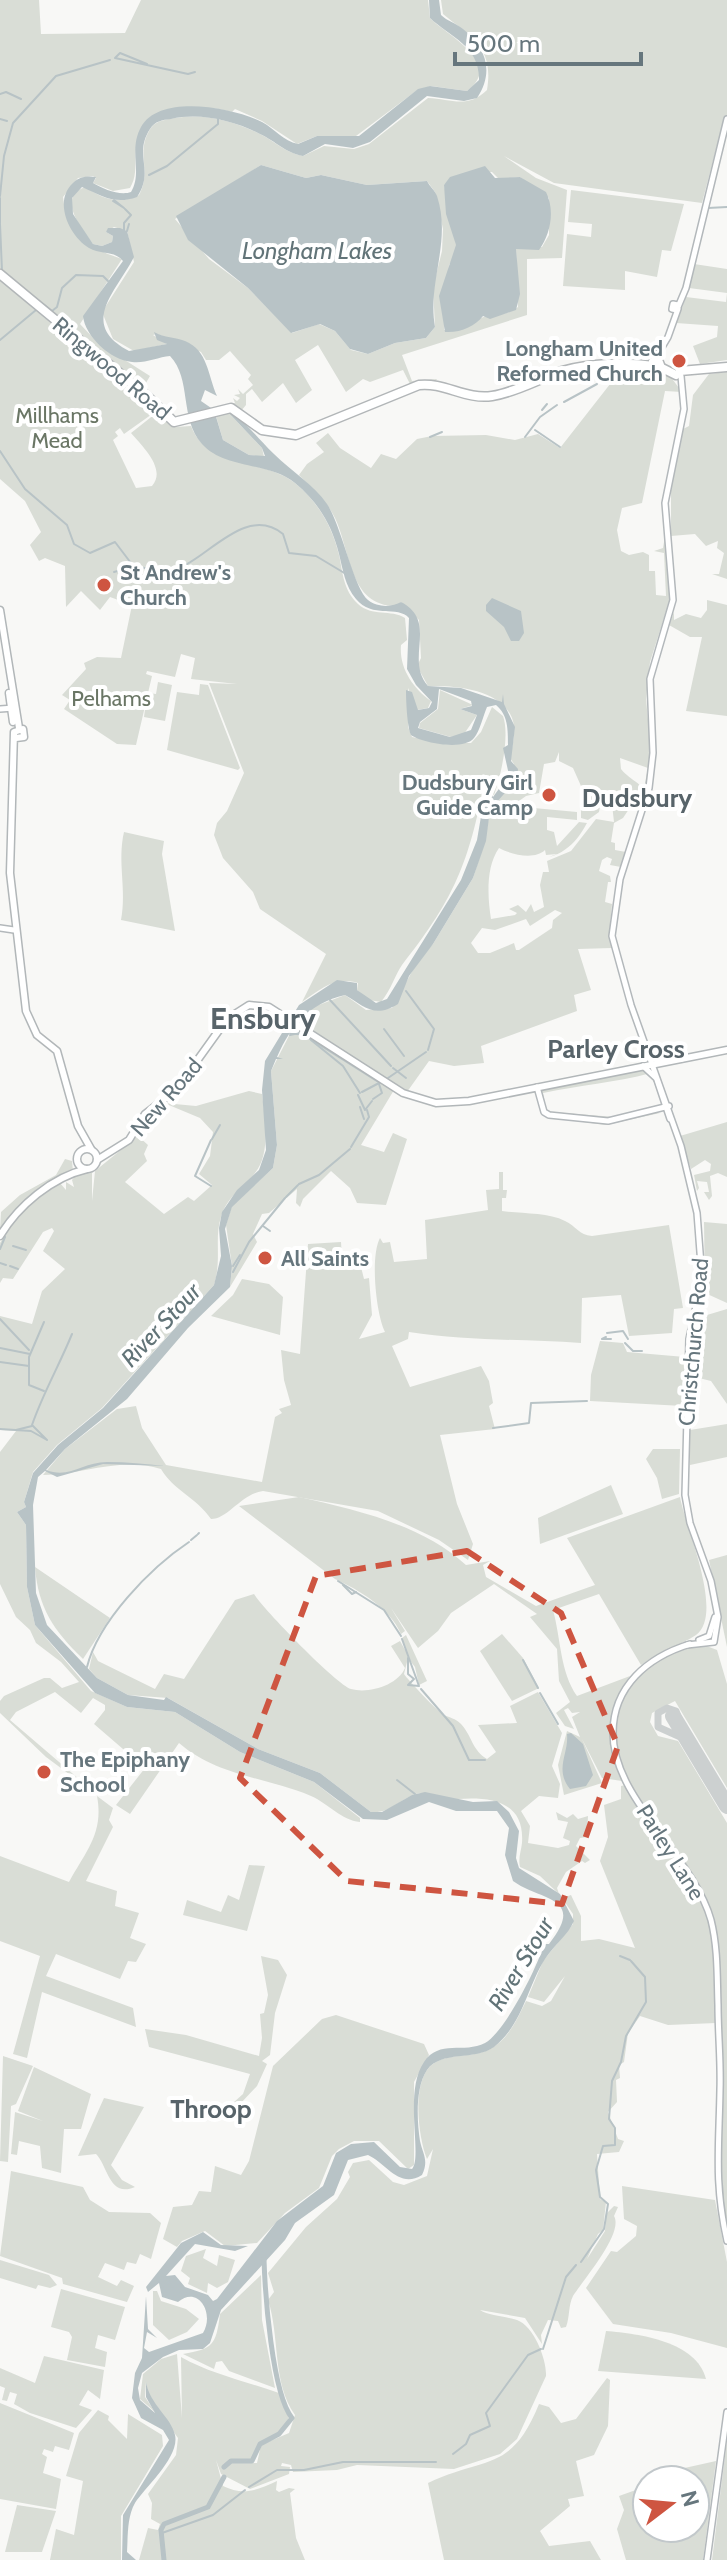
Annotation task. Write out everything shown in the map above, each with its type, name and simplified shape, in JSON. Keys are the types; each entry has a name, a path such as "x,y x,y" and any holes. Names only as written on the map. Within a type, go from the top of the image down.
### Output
{"highway":[{"name":"Ringwood Road","path":"0,274 146,395 170,421 186,422 231,408 262,430 289,435 419,385 438,385 475,397 491,396 574,369 655,363"},
{"path":"655,363 680,375 727,367"}],"main road":[{"path":"655,363 682,298 727,119"},
{"path":"656,1078 650,1064 651,1053 624,980 612,936 612,922 620,879 651,776 653,753 649,691 652,665 673,599 665,497 684,409 680,375"},
{"path":"0,610 3,654 17,732 10,813 14,930 29,1022 37,1035 57,1051 78,1126 97,1160 87,1169 71,1174 29,1201 0,1236"},
{"path":"0,709 12,708"},
{"path":"0,928 14,930"},
{"name":"New Road","path":"97,1160 134,1134 145,1114 176,1090 227,1019 239,1009 261,1004 403,1093 422,1100 451,1104 727,1050"},
{"name":"Christchurch Road","path":"650,1064 666,1107"},
{"name":"Christchurch Road","path":"650,1064 676,1131 695,1198 702,1269 689,1339 685,1501 718,1617 711,1638"},
{"path":"538,1088 542,1106 549,1115 608,1121 666,1107"},
{"path":"71,1174 78,1164 78,1126"},
{"name":"New Road","path":"92,1150 119,1147"},
{"path":"77,1155 82,1149 92,1150"},
{"path":"78,1164 87,1169"},
{"path":"683,1646 704,1636 709,1629 714,1616 714,1598"},
{"name":"Parley Lane","path":"711,1638 683,1646 646,1665 630,1682 617,1707 613,1739 624,1775 697,1887 713,1931 721,2071 716,2173 727,2241"},
{"path":"707,2560 727,2412"}],"highlighted area":[{"path":"467,1551 561,1613 618,1746 562,1904 347,1881 240,1778 316,1576"}],"green space":[{"path":"0,0 39,0 41,34 125,33 141,0 428,0 430,18 469,50 480,70 477,81 467,91 431,86 416,91 356,136 317,136 297,144 262,121 235,109 232,112 214,108 150,117 138,138 134,180 130,188 113,191 93,183 96,178 93,176 78,178 63,197 74,230 89,244 122,259 80,324 98,343 150,376 143,388 0,271"},
{"path":"441,0 727,0 727,127 722,126 702,203 554,183 504,156 536,178 567,190 562,258 527,259 527,315 402,355 412,381 437,379 435,382 410,384 403,370 370,382 363,379 346,392 318,345 295,360 312,390 296,403 283,383 262,402 252,389 246,394 246,405 241,411 231,403 235,403 233,398 237,401 240,398 234,395 240,394 238,389 243,394 253,385 248,379 251,375 230,351 219,360 206,360 201,352 157,334 153,335 167,344 134,351 113,339 102,312 134,262 127,231 114,227 106,232 113,236 112,242 102,246 93,244 74,213 72,198 77,192 85,187 98,195 118,200 139,195 144,178 145,139 153,126 166,120 192,116 227,121 303,156 324,146 354,149 369,144 428,98 459,102 480,96 487,90 484,53 472,37 443,14","holes":["261,165 306,178 321,175 367,185 427,181 435,192 443,229 442,251 433,287 435,327 426,338 395,343 368,354 351,350 335,331 319,324 292,333 248,288 209,259 175,219","492,172 499,179 520,177 549,198 549,235 542,247 516,249 518,307 509,312 485,316 461,329 444,330 449,265 456,254 444,185 465,173"]},
{"path":"571,190 684,204 671,251 662,250 657,277 625,271 625,290 563,286 567,234 591,237 592,224 568,222"},
{"path":"694,264 727,269 727,293 689,288"},
{"path":"0,280 155,412 124,434 120,428 113,440 136,488 152,486 157,472 151,458 131,433 155,414 175,427 191,426 199,440 210,450 282,475 311,498 332,534 344,581 353,599 363,608 405,618 407,640 401,645 402,662 413,684 431,701 428,708 417,710 408,688 408,727 412,737 442,743 471,743 481,732 492,707 503,716 505,744 494,795 491,793 497,780 490,779 483,788 471,841 455,884 381,1002 369,1000 357,990 358,983 342,981 328,985 302,1002 326,954 260,909 253,892 223,858 214,835 217,823 227,811 244,773 209,683 237,684 191,679 195,658 181,654 175,677 147,671 146,674 152,676 148,693 156,694 158,682 172,685 165,721 144,717 146,702 136,745 117,744 64,709 70,700 62,695 86,669 84,663 97,657 121,658 132,605 110,597 100,610 81,591 66,607 65,566 45,558 39,561 30,545 41,532 25,501 0,479"},
{"path":"727,293 727,360 700,364 693,346 717,337 718,326 676,323 686,297 726,302"},
{"path":"649,369 670,376 682,392 665,391 642,503 622,508 617,530 621,551 629,555 643,552 649,555 649,571 655,571 656,595 666,596 664,553 654,551 663,548 665,536 671,596 650,662 646,699 651,751 648,783 645,783 648,768 620,758 621,769 644,792 643,806 631,806 623,818 614,823 611,842 615,843 615,850 626,852 621,867 610,865 612,859 607,857 602,860 599,871 610,876 605,902 612,904 609,937 612,948 578,949 591,990 574,995 577,1011 481,1046 484,1063 454,1066 429,1061 407,1092 297,1023 311,1008 345,995 366,1010 392,1008 420,957 433,944 473,878 485,841 490,810 514,780 514,764 510,758 514,726 503,704 492,697 467,689 428,686 417,666 421,658 419,620 401,602 396,606 381,604 360,587 335,518 299,475 307,464 324,452 316,443 328,433 340,448 371,468 381,454 396,459 417,439 432,436 486,435 515,440 538,434 560,448 614,379 647,385","holes":["559,752 559,761 573,768 581,786 581,818 588,820 599,812 602,795 612,804 614,822 596,819 571,851 547,861 549,872 543,872 540,885 544,907 534,912 531,904 526,912 518,905 509,909 517,913 515,915 491,919 491,865 499,848 523,855 535,855 545,850 546,855 557,854 549,857 558,854 565,850 587,823 579,822 557,846 554,832 547,830 547,817 577,820 577,812 512,806 526,796 539,793 544,764 555,762","555,910 562,913 553,920 552,928 519,950 516,950 514,943 490,953 478,953 471,943 482,928 495,930 526,919 530,926"]},
{"path":"727,372 727,579 712,574 719,574 724,553 717,548 718,541 706,546 695,534 671,536 671,486 683,429 689,426 693,395 709,374"},
{"path":"227,411 262,448 264,457 249,455 223,440 216,416"},
{"path":"707,600 727,605 727,716 686,711 702,637 690,637 669,625 674,612 674,620 686,614 701,618 707,610"},
{"path":"200,684 208,685 240,768 238,770 167,750 177,692 199,695"},
{"path":"440,690 473,705 460,709 477,715 464,734 451,737 419,728 420,723 438,709"},
{"path":"124,832 164,841 162,854 175,931 121,920"},
{"path":"294,1026 394,1090 361,1145 384,1152 393,1133 407,1139 386,1205 357,1203 350,1188 331,1171 303,1199 300,1207 296,1203 297,1189 269,1213 262,1214 253,1234 257,1242 230,1287 232,1266 226,1225 232,1206 273,1168 277,1145 271,1071"},
{"path":"644,1070 651,1073 543,1093 546,1109 615,1117 660,1105 649,1112 660,1113 606,1125 545,1117 539,1090"},
{"path":"249,1091 262,1094 265,1146 255,1173 224,1210 219,1225 214,1285 102,1408 57,1445 33,1472 24,1502 26,1507 17,1512 26,1525 27,1587 35,1625 91,1691 127,1707 175,1712 240,1752 314,1782 360,1818 360,1822 347,1818 311,1796 209,1763 179,1743 130,1814 116,1805 145,1768 94,1724 105,1710 105,1705 93,1698 81,1713 55,1692 16,1712 10,1720 100,1797 46,1757 0,1713 0,1701 4,1696 44,1678 50,1678 62,1688 79,1682 61,1662 36,1643 30,1630 16,1617 0,1584 0,1452 16,1431 0,1430 0,1316 32,1324 42,1291 65,1269 43,1251 54,1231 52,1228 43,1232 13,1279 3,1278 0,1283 0,1243 29,1205 60,1183 66,1190 66,1182 74,1187 72,1180 77,1174 92,1173 92,1201 95,1171 138,1136 148,1145 144,1154 147,1161 125,1182 164,1214 188,1197 194,1201 212,1185 199,1174 210,1156 213,1132 200,1118 164,1103 196,1106"},
{"path":"727,1122 727,1177 718,1173 710,1176 712,1196 709,1200 704,1192 709,1192 707,1182 697,1181 697,1191 694,1175 710,1171 711,1164 705,1160 691,1169 680,1136"},
{"path":"65,1159 72,1161 73,1171 28,1198 0,1230 1,1212 20,1195 56,1175"},
{"path":"499,1172 503,1172 503,1190 507,1190 506,1198 502,1198 502,1211 558,1218 592,1236 669,1225 683,1308 674,1309 672,1333 629,1336 621,1295 582,1298 581,1343 409,1332 408,1339 392,1346 410,1387 481,1366 489,1381 493,1403 489,1406 495,1429 440,1435 457,1504 473,1544 468,1560 439,1540 378,1511 263,1491 211,1519 161,1469 131,1464 43,1475 65,1449 117,1409 136,1406 142,1428 166,1465 262,1482 275,1417 282,1413 279,1409 291,1405 284,1380 281,1350 300,1354 308,1244 341,1242 342,1258 359,1259 364,1279 369,1278 372,1315 359,1339 385,1332 375,1285 375,1258 380,1238 383,1243 390,1242 394,1262 427,1259 425,1220 488,1210 486,1190 499,1189"},
{"path":"704,1222 727,1224 727,1303 705,1293"},
{"path":"242,1279 269,1284 283,1297 280,1335 211,1316 233,1295"},
{"path":"727,1309 727,1404 711,1381 695,1377 690,1367 697,1318"},
{"path":"600,1341 623,1343 627,1352 685,1357 683,1406 590,1401 591,1375"},
{"path":"727,1424 727,1457 690,1465 690,1430"},
{"path":"653,1449 680,1449 679,1494 662,1499 657,1478 646,1459"},
{"path":"611,1485 623,1514 540,1544 538,1518"},
{"path":"299,1497 387,1520 429,1539 466,1565 490,1561 483,1565 486,1577 536,1606 595,1585 567,1538 680,1497 705,1590 704,1624 696,1635 641,1665 599,1594 553,1610 564,1666 577,1696 630,1676 616,1702 612,1727 614,1754 622,1781 602,1778 582,1739 602,1783 564,1795 558,1765 567,1731 580,1737 572,1717 580,1712 572,1713 568,1708 564,1710 574,1729 565,1726 556,1713 570,1702 559,1681 557,1649 530,1617 537,1614 494,1584 451,1613 438,1631 418,1648 391,1608 405,1631 401,1634 389,1616 373,1601 335,1579 239,1506"},
{"path":"727,1555 727,1647 709,1560"},
{"path":"35,1567 110,1618 83,1659 49,1618 40,1595"},
{"path":"254,1594 301,1646 331,1675 351,1689 382,1687 396,1679 405,1668 391,1646 400,1641 408,1655 402,1638 406,1635 427,1681 419,1685 415,1667 408,1658 404,1674 441,1713 461,1724 478,1751 487,1759 496,1752 478,1725 517,1723 510,1706 538,1692 562,1733 552,1766 560,1784 558,1798 539,1796 521,1811 530,1826 528,1843 558,1848 569,1845 570,1841 563,1838 568,1822 558,1820 556,1812 567,1818 573,1814 578,1819 588,1816 587,1837 580,1838 576,1846 590,1860 582,1861 566,1872 557,1888 559,1894 540,1876 520,1867 521,1828 511,1809 502,1804 492,1800 453,1799 422,1793 410,1796 384,1811 371,1812 320,1773 258,1749 168,1698 128,1695 97,1678 89,1669 93,1652 98,1661 155,1689 164,1674 184,1679 235,1600"},
{"path":"502,1634 523,1658 539,1688 512,1701 480,1651"},
{"path":"704,1645 717,1650 727,1684 727,1788 675,1701 652,1713 650,1722 658,1736 678,1741 727,1823 727,2228 721,2178 723,2071 720,1960 716,1929 703,1895 628,1778 619,1754 616,1730 624,1697 644,1672 671,1654"},
{"path":"626,1785 685,1869 703,1905 716,1974 716,2023 668,2025 640,2016 628,2033 624,2062 619,2065 620,2078 616,2080 617,2102 608,2112 618,2139 624,2141 619,2152 597,2154 600,2199 606,2202 603,2230 598,2234 587,2259 605,2231 606,2214 614,2206 618,2207 614,2216 616,2224 608,2244 573,2296 566,2327 561,2328 558,2321 548,2320 541,2335 542,2344 525,2318 480,2310 523,2323 534,2336 544,2361 546,2376 517,2439 500,2454 454,2469 357,2465 337,2470 293,2472 291,2465 282,2463 281,2466 290,2467 289,2474 250,2489 221,2474 216,2460 223,2486 230,2489 250,2491 277,2481 276,2490 279,2492 295,2489 290,2493 296,2538 305,2560 139,2560 148,2528 158,2530 160,2524 151,2519 152,2503 148,2494 176,2455 178,2438 149,2398 146,2382 145,2397 155,2412 140,2399 143,2374 161,2359 177,2354 182,2418 181,2357 216,2373 279,2393 289,2417 281,2429 261,2445 289,2433 295,2415 280,2374 268,2300 274,2292 268,2273 306,2227 337,2199 350,2177 348,2172 353,2163 369,2160 393,2182 404,2185 427,2176 433,2149 427,2159 418,2108 422,2080 436,2062 449,2057 477,2054 497,2045 512,2028 526,2001 542,2006 551,2001 565,1976 544,2002 528,1997 543,1961 573,1924 573,1914 562,1898 571,1895 581,1916 581,1941 599,1939 635,1948 600,1861 608,1837 604,1805 621,1799 621,1786","holes":["261,2445 257,2463 236,2463 239,2459 252,2460"]},
{"path":"97,1796 113,1808 109,1820 113,1827 86,1881 117,1891 115,1906 139,1913 130,1938 146,1944 136,1962 128,1961 120,1979 56,1954 46,1976 133,2008 136,2027 42,1992 27,2058 13,2054 40,1956 0,1941 0,1856 69,1882 96,1831"},
{"path":"249,1865 265,1866 247,1931 183,1915 187,1900 221,1912 228,1895 239,1900"},
{"path":"261,1956 278,1960 287,1975 275,2013 270,2055 262,2061 267,2064 257,2086 239,2105 233,2103 243,2094 250,2074 149,2047 145,2029 186,2035 259,2056 262,2038 260,2014 264,2013 268,1995"},
{"path":"336,2015 424,2044 429,2055 414,2082 414,2165 408,2169 379,2141 354,2141 332,2156 319,2188 285,2213 257,2243 225,2246 205,2231 182,2241 177,2247 163,2239 173,2207 192,2205 199,2191 211,2192 215,2166 241,2175 249,2161 273,2066 322,2019"},
{"path":"3,2056 33,2066 16,2104 11,2106 8,2162 0,2161"},
{"path":"34,2067 91,2094 81,2129 64,2129 61,2173 42,2168 40,2146 19,2141 17,2155 11,2154 15,2112 43,2121 18,2111"},
{"path":"104,2098 144,2107 111,2165 122,2180 135,2187 126,2189 114,2185 96,2154 78,2156"},
{"path":"11,2171 83,2187 90,2200 109,2212 150,2213 161,2223 151,2259 140,2254 136,2264 127,2262 124,2270 105,2263 98,2277 117,2286 121,2280 134,2286 127,2302 63,2284 62,2278 0,2256"},
{"path":"622,2186 715,2200 727,2262 727,2348 671,2333 613,2324 586,2288 611,2251 617,2252 636,2236 637,2226 624,2219"},
{"path":"206,2249 203,2258 217,2266 219,2255 235,2260 228,2282 217,2288 208,2283 207,2293 188,2284 190,2278 181,2271 186,2256"},
{"path":"0,2260 49,2275 57,2285 50,2288 38,2285 36,2289 0,2278"},
{"path":"261,2275 262,2320 275,2388 229,2371 222,2361 216,2362 214,2369 183,2354 211,2344 217,2333 220,2314"},
{"path":"61,2289 125,2307 115,2340 98,2335 95,2348 107,2352 105,2367 67,2360 72,2337 69,2332 51,2327"},
{"path":"153,2291 157,2291 161,2301 186,2309 199,2319 187,2332 169,2340 153,2325"},
{"path":"606,2331 650,2337 679,2348 700,2366 706,2379 598,2371"},
{"path":"44,2356 104,2370 100,2399 88,2390 79,2405 92,2410 76,2428 30,2413 14,2404 17,2394 10,2392 7,2401 2,2400 5,2388 0,2386 0,2368 35,2383"},
{"path":"607,2378 610,2380 608,2426 594,2455 576,2461 584,2496 568,2499 570,2506 540,2531 549,2546 590,2541 601,2560 444,2560 428,2483 507,2452 529,2426 539,2404 549,2407 561,2423 576,2419"},
{"path":"0,2403 74,2433 69,2450 55,2446 53,2452 44,2449 42,2454 47,2457 43,2473 61,2479 56,2509 0,2499"},
{"path":"98,2410 109,2416 108,2420 127,2439 128,2414 162,2435 163,2446 121,2516 121,2560 50,2560 56,2529 74,2535 83,2481 66,2476 79,2433"},
{"path":"727,2440 727,2560 712,2560"},
{"path":"716,2461 711,2499 711,2464 702,2464"},
{"path":"631,2492 631,2544 705,2544 703,2560 626,2560 617,2529 624,2510 619,2496"},
{"path":"17,2505 56,2511 42,2552 5,2552"}],"water":[{"path":"429,0 439,0 441,15 463,29 478,44 486,70 477,98 464,101 427,96 370,142 353,148 325,144 303,156 250,129 228,122 205,117 162,120 152,126 145,138 144,179 137,197 115,200 82,187 72,198 73,214 93,244 102,246 112,242 113,236 106,232 108,228 127,231 134,257 111,295 103,319 114,341 129,351 167,344 157,340 154,332 193,345 203,357 217,396 205,390 201,401 214,410 223,440 249,455 265,456 262,448 227,411 230,411 322,497 338,527 363,594 372,603 381,605 401,602 412,610 418,620 419,664 428,686 461,688 502,702 503,694 504,704 515,727 511,761 518,769 517,779 490,810 486,841 473,878 433,944 409,976 398,1004 376,1011 345,995 312,1010 289,1035 277,1057 283,1059 276,1059 271,1071 277,1145 273,1168 232,1207 225,1229 232,1266 230,1287 188,1328 127,1399 65,1449 46,1470 62,1473 107,1462 165,1466 103,1464 57,1477 45,1471 38,1477 33,1505 36,1593 47,1625 97,1678 128,1695 164,1700 166,1697 258,1749 320,1773 371,1812 382,1812 412,1795 425,1792 473,1802 497,1801 509,1812 519,1831 516,1858 519,1868 560,1894 574,1921 545,1959 504,2038 486,2051 441,2060 427,2070 420,2086 418,2105 420,2141 425,2161 422,2175 414,2179 400,2177 368,2155 348,2160 334,2195 295,2223 285,2240 221,2310 210,2343 203,2349 179,2350 163,2357 142,2373 138,2388 140,2400 155,2413 146,2397 146,2382 152,2397 173,2428 175,2444 161,2471 132,2508 127,2552 136,2560 122,2560 123,2515 169,2440 163,2430 141,2418 132,2398 135,2373 142,2358 146,2296 148,2329 157,2338 147,2332 144,2348 149,2352 203,2333 207,2317 198,2299 185,2298 178,2302 162,2297 159,2283 148,2292 146,2287 181,2243 203,2232 221,2245 248,2246 235,2251 195,2244 166,2276 175,2275 185,2287 208,2295 213,2301 217,2299 277,2221 323,2186 336,2153 351,2144 374,2142 400,2167 412,2169 416,2151 415,2090 424,2062 437,2051 477,2046 493,2036 520,1998 544,1944 549,1944 563,1917 561,1908 555,1902 513,1881 505,1855 509,1828 497,1811 456,1811 429,1802 387,1820 363,1819 314,1782 240,1752 175,1712 127,1707 95,1693 35,1625 27,1587 26,1525 17,1512 26,1507 24,1502 33,1473 58,1445 103,1408 214,1285 221,1256 219,1228 222,1212 237,1190 259,1170 266,1150 262,1090 265,1061 299,1005 337,980 357,983 357,990 376,1003 387,999 461,880 477,840 486,787 490,780 497,780 490,790 493,797 509,775 503,748 508,745 506,723 496,705 487,707 478,731 469,742 443,744 411,735 406,690 412,692 418,710 429,708 432,702 416,685 407,669 409,618 398,612 369,609 356,599 347,583 332,533 311,498 284,476 222,458 202,444 190,423 181,376 170,356 132,362 115,357 94,339 83,316 123,261 116,255 89,248 75,235 66,218 64,199 73,183 87,177 96,177 93,183 107,190 131,192 136,177 137,136 151,116 164,110 198,106 234,112 262,122 298,144 317,136 359,136 418,89 430,86 467,91 479,80 475,59 462,43 430,18","holes":["439,689 471,701 472,706 460,709 477,715 471,730 450,737 418,728 420,722 437,709"]},
{"name":"Longham Lakes","path":"261,165 306,178 321,175 367,185 427,181 437,196 442,230 434,294 435,327 426,338 395,343 368,354 350,349 335,331 320,324 291,333 248,288 188,240 176,216"},
{"name":"Longham Lakes","path":"485,166 495,178 520,177 546,192 551,214 549,229 539,250 516,249 520,294 516,310 490,319 483,316 467,328 445,332 439,296 456,245 446,214 444,185 450,177"},
{"path":"492,598 521,611 524,633 519,641 511,641 504,627 486,611 486,605"},
{"path":"571,1733 583,1744 593,1775 586,1786 570,1789 565,1782 563,1768 567,1734"}],"waterway":[{"path":"147,64 120,53 115,58 188,74 195,72"},
{"path":"0,196 4,156 13,123 56,76 110,60"},
{"path":"0,94 6,92 21,99"},
{"path":"0,119 7,121"},
{"path":"149,175 167,166 218,124 218,119"},
{"path":"0,198 0,223"},
{"path":"113,201 124,208 114,200"},
{"path":"708,208 727,207"},
{"path":"124,230 124,223 131,215 125,209"},
{"path":"0,224 2,271"},
{"path":"127,231 129,224"},
{"path":"43,304 52,311 57,307 62,288 76,275 103,276 108,281"},
{"path":"0,340 36,310"},
{"path":"612,376 627,368"},
{"path":"564,402 597,384"},
{"path":"542,410 547,404"},
{"path":"525,437 540,417 557,405"},
{"path":"535,430 560,447"},
{"path":"430,437 442,432"},
{"path":"0,451 25,489 67,525 74,544 90,553 115,542 134,567 172,570 189,563 241,529 255,525 269,526 283,534 289,553 316,556 346,574"},
{"path":"114,572 132,567"},
{"path":"406,991 434,1029 428,1050"},
{"path":"330,1000 391,1066"},
{"path":"384,1029 404,1056"},
{"path":"290,1033 304,1035 380,1083"},
{"path":"290,1035 299,1033"},
{"path":"311,1040 343,1066 360,1093"},
{"path":"388,1078 426,1052"},
{"path":"393,1068 406,1078"},
{"path":"362,1092 379,1083"},
{"path":"373,1099 382,1093 379,1084"},
{"path":"358,1095 365,1110 372,1101"},
{"path":"360,1107 364,1119"},
{"path":"351,1147 369,1117 367,1110"},
{"path":"212,1139 220,1125"},
{"path":"211,1140 195,1176 211,1186"},
{"path":"299,1184 319,1175 350,1149"},
{"path":"286,1197 298,1185"},
{"path":"233,1272 249,1242 285,1198"},
{"path":"263,1226 270,1231"},
{"path":"0,1249 5,1237"},
{"path":"13,1246 26,1250"},
{"path":"233,1266 240,1255"},
{"path":"0,1263 6,1265"},
{"path":"10,1266 18,1269"},
{"path":"0,1319 29,1350"},
{"path":"44,1322 29,1357 29,1385 44,1391"},
{"path":"607,1333 623,1331 628,1339"},
{"path":"0,1429 31,1431 47,1440 32,1425 72,1334"},
{"path":"606,1337 602,1339 611,1339"},
{"path":"625,1343 633,1351 642,1351"},
{"path":"0,1348 30,1354"},
{"path":"0,1362 29,1366"},
{"path":"493,1428 529,1423 531,1403 587,1401"},
{"path":"16,1430 32,1426"},
{"path":"191,1540 197,1535"},
{"path":"87,1667 102,1632 128,1597 158,1566 189,1542"},
{"path":"338,1581 384,1610 401,1636"},
{"path":"343,1585 352,1594 356,1592"},
{"path":"402,1639 419,1686 408,1685 414,1679 408,1674 408,1658"},
{"path":"523,1660 538,1688"},
{"path":"421,1689 453,1726 469,1760 485,1760"},
{"path":"540,1693 558,1724"},
{"path":"397,1780 415,1794"},
{"path":"620,1956 630,1960"},
{"path":"581,2262 604,2229 608,2204 600,2197 596,2170 603,2146 615,2145 615,2128 609,2119 612,2081 621,2062 626,2036 646,2002 645,1977 631,1961"},
{"path":"224,2467 231,2461 252,2461 260,2444 279,2434 292,2418 279,2387 275,2366 264,2259"},
{"path":"543,2349 566,2277 576,2265"},
{"path":"453,2454 466,2444 470,2435 490,2426 486,2413 528,2355 541,2349"},
{"path":"249,2487 277,2470 304,2470 343,2462 436,2462"},
{"path":"164,2560 161,2530 164,2524 208,2507 224,2477"},
{"path":"162,2533 213,2515 245,2490"}],"taxiway":[{"path":"685,1737 676,1711 667,1708 658,1713 658,1727 687,1740"}],"runway":[{"path":"673,1716 727,1806"}],"place":[{"name":"Longham United Reformed Church","path":"679,361"},
{"name":"St Andrew's Church","path":"104,585"},
{"name":"Dudsbury Girl Guide Camp","path":"549,795"},
{"name":"All Saints","path":"265,1258"},
{"name":"The Epiphany School","path":"44,1772"}],"district":[{"name":"Dudsbury","path":"637,798"},
{"name":"Ensbury","path":"263,1019"},
{"name":"Parley Cross","path":"616,1049"},
{"name":"Throop","path":"211,2109"}],"park label":[{"name":"Millhams Mead","path":"57,428"},
{"name":"Pelhams","path":"111,698"}],"water label":[{"name":"River Stour","path":"161,1325"},
{"name":"River Stour","path":"521,1964"}]}
